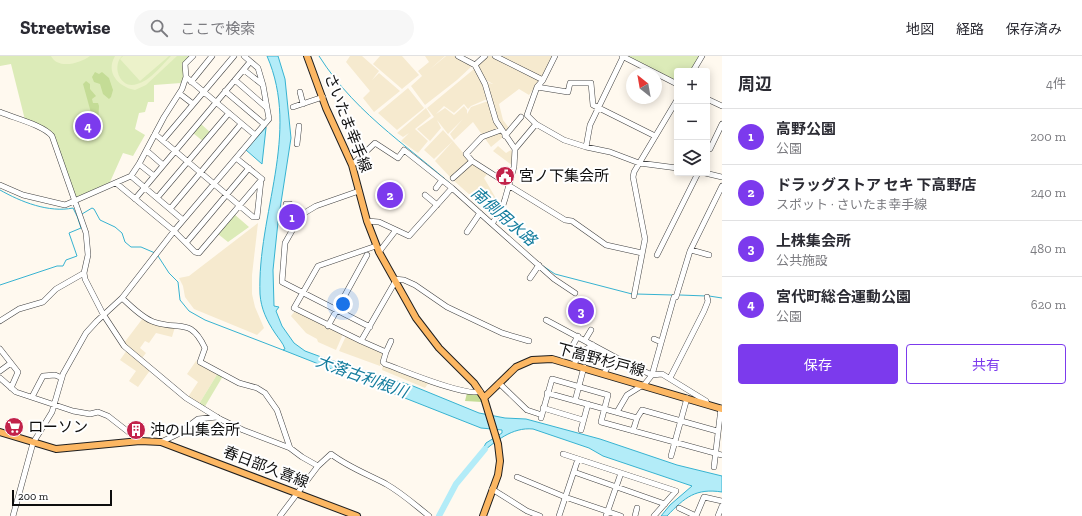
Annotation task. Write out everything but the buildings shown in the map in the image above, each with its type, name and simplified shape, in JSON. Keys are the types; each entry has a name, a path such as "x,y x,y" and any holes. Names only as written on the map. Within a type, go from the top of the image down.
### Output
{"main road":[{"name":"さいたま幸手線","path":"307,56 326,108 352,165 367,221 377,249 416,318 432,339 480,391 487,405 498,444 500,466 483,516"},
{"name":"下高野杉戸線","path":"484,398 516,368 527,362 552,358 644,385 668,396 687,398 721,409"},
{"name":"春日部久喜線","path":"0,432 48,448 65,450 140,441 161,442 357,516"}],"street":[{"path":"0,185 23,195 65,205 131,176 140,164 164,116 180,94 186,78 186,64 193,56"},
{"path":"191,82 212,56"},
{"path":"163,140 234,56"},
{"path":"13,516 33,443 54,405 62,378 86,333 103,314 122,298 183,220 269,119 263,85 258,68 244,56"},
{"path":"458,56 475,65 485,84 496,121 515,150"},
{"path":"475,65 485,56"},
{"path":"495,56 543,80"},
{"path":"555,56 543,80 537,87 527,115 528,117 536,124 564,140 586,147 610,152 639,163 674,168"},
{"path":"586,147 590,125 622,56 674,82"},
{"path":"695,68 702,56"},
{"path":"135,199 250,62"},
{"path":"244,70 263,85"},
{"path":"186,78 255,135"},
{"path":"235,80 267,108"},
{"path":"537,87 568,92 570,83 591,83 593,105 655,136"},
{"path":"225,91 264,124"},
{"path":"300,92 303,104"},
{"path":"180,94 193,104"},
{"path":"293,107 323,97"},
{"path":"710,100 722,106"},
{"path":"634,296 642,253 644,232 633,177 639,163 675,104"},
{"path":"0,112 49,132 52,136 87,239 88,256 84,273 90,292 124,346 153,368 174,389 217,417 243,430 290,448 302,458 318,466"},
{"path":"157,198 229,113"},
{"path":"505,136 521,117"},
{"path":"170,209 241,124"},
{"path":"492,224 502,208 514,167 515,150 536,124"},
{"path":"710,149 722,124"},
{"path":"297,144 299,126"},
{"path":"501,130 482,137 466,154 472,160 508,185 565,220 572,221 606,245 642,253"},
{"path":"155,134 253,217 257,217 262,179"},
{"path":"352,165 375,143 398,158 404,150 452,188 554,279 575,293"},
{"path":"147,151 163,165"},
{"path":"236,158 262,179"},
{"path":"453,178 472,160"},
{"path":"140,164 154,176"},
{"path":"186,243 249,168"},
{"path":"710,174 722,177"},
{"path":"131,176 183,220"},
{"path":"657,255 696,176"},
{"path":"116,182 174,231 195,252 199,253 262,179"},
{"path":"436,188 442,180"},
{"path":"617,412 627,395 644,385 652,375 679,281 691,250 722,186"},
{"path":"367,221 379,222 409,236 452,188"},
{"path":"359,190 316,206 301,215 285,243 282,282 370,327"},
{"path":"425,195 437,205"},
{"path":"467,232 480,213"},
{"path":"386,352 328,326 294,308 318,266 377,249 396,230"},
{"path":"691,250 709,255"},
{"path":"328,326 367,255"},
{"path":"530,278 539,265"},
{"path":"0,321 19,309 43,302 56,289 84,273"},
{"path":"361,341 370,327 394,280 404,280 415,285 447,307 502,334 529,341"},
{"path":"122,298 153,322 167,326 188,327 194,330 205,348 200,362 240,383 256,388 266,394 277,410 290,448"},
{"path":"670,378 704,311 708,301 707,298"},
{"path":"546,320 586,340 614,357 652,375 662,374 670,378 706,401 707,404"},
{"path":"586,340 591,330"},
{"path":"573,345 578,336"},
{"path":"654,339 661,342"},
{"path":"391,341 383,362 385,364 460,390 474,393 480,391"},
{"path":"574,364 580,353 593,345"},
{"path":"1,352 18,372 11,388"},
{"path":"604,373 614,357"},
{"path":"0,371 10,363"},
{"path":"575,401 584,367"},
{"path":"32,397 43,376 55,375 62,378"},
{"path":"0,378 11,388 54,405 73,411 90,414 98,412 108,416 140,441"},
{"path":"499,383 527,410 541,416 552,379 608,395 601,422 722,455"},
{"path":"547,393 637,418"},
{"path":"671,456 687,398"},
{"path":"581,430 588,404"},
{"path":"543,408 583,420"},
{"path":"714,467 717,431 720,422 721,409"},
{"path":"634,431 637,418 642,410 717,431"},
{"path":"161,442 178,434 198,420 217,417"},
{"path":"280,516 318,466 331,454 350,468 397,491 429,516"},
{"path":"563,454 676,491 654,516"},
{"path":"558,516 578,459"},
{"path":"574,472 665,504"},
{"path":"606,514 621,473"},
{"path":"517,477 606,514 621,516"},
{"path":"492,489 527,511 540,516"},
{"path":"679,508 696,516 704,497 722,501"},
{"path":"718,516 722,506"},
{"path":"635,516 637,508"}],"shaded area":[{"path":"350,56 362,56 379,71 372,80 379,73 400,91 374,112 363,98 370,91 346,62"},
{"path":"380,56 402,56 419,75 402,89 373,64"},
{"path":"425,56 445,56 429,70 446,56 456,56 472,66 425,105 411,86 422,76 418,71 429,62"},
{"path":"486,56 491,56 540,80 529,95 519,89 499,104 503,120 509,128 506,133 499,121 486,82 493,84 486,80 478,65"},
{"path":"497,56 553,56 542,78"},
{"path":"474,69 481,80 487,99 471,106 468,109 464,104 454,113 444,106 436,114 445,108 454,115 464,106 467,110 467,114 471,107 488,101 500,130 483,136 473,122 454,140 450,134 463,119 448,134 437,120 441,128 430,141 417,129 434,117 427,108"},
{"path":"408,88 424,108 397,130 378,113"},
{"path":"426,108 431,116 415,129 428,141 418,153 401,141 409,133 403,137 397,133"},
{"path":"443,130 453,141 434,159 424,150"},
{"path":"500,132 503,137 491,147 484,137"},
{"path":"453,141 470,161 451,178 435,161"},
{"path":"498,146 506,153 511,150 513,153 513,166 493,151"},
{"path":"472,163 488,173 484,178 501,207 496,218 453,180"},
{"path":"258,223 252,275 252,294 255,307 264,328 257,335 194,309 185,297 183,286 179,278 189,276"},
{"path":"295,311 343,334 336,350 318,342 317,339 306,333 291,316"},
{"path":"143,318 175,327 172,337 156,333 149,343 145,341 140,348 146,353 142,358 124,343"},
{"path":"346,336 385,353 380,366 339,351"},
{"path":"127,350 151,369 138,387 129,381 136,371 120,360"},
{"path":"196,361 218,373 199,404 188,397 198,382 187,374"},
{"path":"383,365 429,382 425,388 382,370"}],"green space":[{"path":"0,56 190,56 188,57 184,80 181,83 154,85 154,102 148,102 145,112 139,113 135,129 145,135 133,156 123,153 110,182 76,198 52,132 25,120 11,64 0,66"},
{"path":"51,56 90,56 76,63 64,64 54,60"},
{"path":"115,56 122,56 117,66 119,76 126,84 131,85 147,80 171,56 177,56 146,85 135,90 124,86 115,78 112,62"},
{"path":"123,56 169,56 140,81 120,59"},
{"path":"626,56 700,56 693,68 674,68 674,80 662,74 662,68 650,68"},
{"path":"95,72 99,74 102,72 109,78 113,90 109,99 103,94 100,84 94,82 92,77"},
{"path":"86,81 90,84 90,89 96,96 92,99 93,103 98,103 99,106 98,128 95,127 83,84"},
{"path":"201,124 211,133 204,142 193,133"},
{"path":"287,205 300,213 292,228 286,227"},
{"path":"234,214 249,227 228,242 218,234"},
{"path":"218,373 223,376 204,408 199,404"},
{"path":"467,393 478,394 482,402 465,401"}],"water":[{"name":"大落古利根川","path":"267,56 278,56 285,79 291,138 278,222 273,270 274,306 279,307 276,311 282,326 294,343 305,351 413,386 479,413 505,418 526,419 600,439 677,465 722,476 722,492 705,491 692,495 685,499 667,516 661,516 670,505 692,486 603,456 589,448 533,429 518,430 511,433 498,440 480,454 486,443 502,433 502,430 481,428 283,350 285,349 283,345 265,315 260,294 261,264 279,144 280,115 276,85"},
{"path":"266,128 262,164 246,150"}],"waterway":[{"name":"南側用水路","path":"319,56 335,78 370,116 467,199"},
{"path":"0,190 17,199 45,208 73,208 77,216"},
{"path":"82,214 92,208 94,209 100,220 115,227 122,233 125,242 131,247 141,247 155,253"},
{"path":"0,285 57,266 63,266 66,260 77,256 69,233 81,228 77,216"},
{"path":"158,256 169,273 178,282 180,300 189,311 205,320 283,350"},
{"name":"南側用水路","path":"543,266 555,274 632,294"},
{"name":"南側用水路","path":"636,294 672,295"},
{"name":"南側用水路","path":"680,295 706,296"},
{"name":"南側用水路","path":"709,296 722,298"},
{"path":"439,516 456,484 485,449"}],"place":[{"name":"宮代町総合運動公園","path":"88,126"},
{"name":"宮ノ下集会所","path":"505,176"},
{"name":"ドラッグストア セキ 下高野店","path":"390,195"},
{"name":"高野公園","path":"292,217"},
{"name":"上株集会所","path":"581,311"},
{"name":"ローソン","path":"14,427"},
{"name":"沖の山集会所","path":"136,430"}]}
